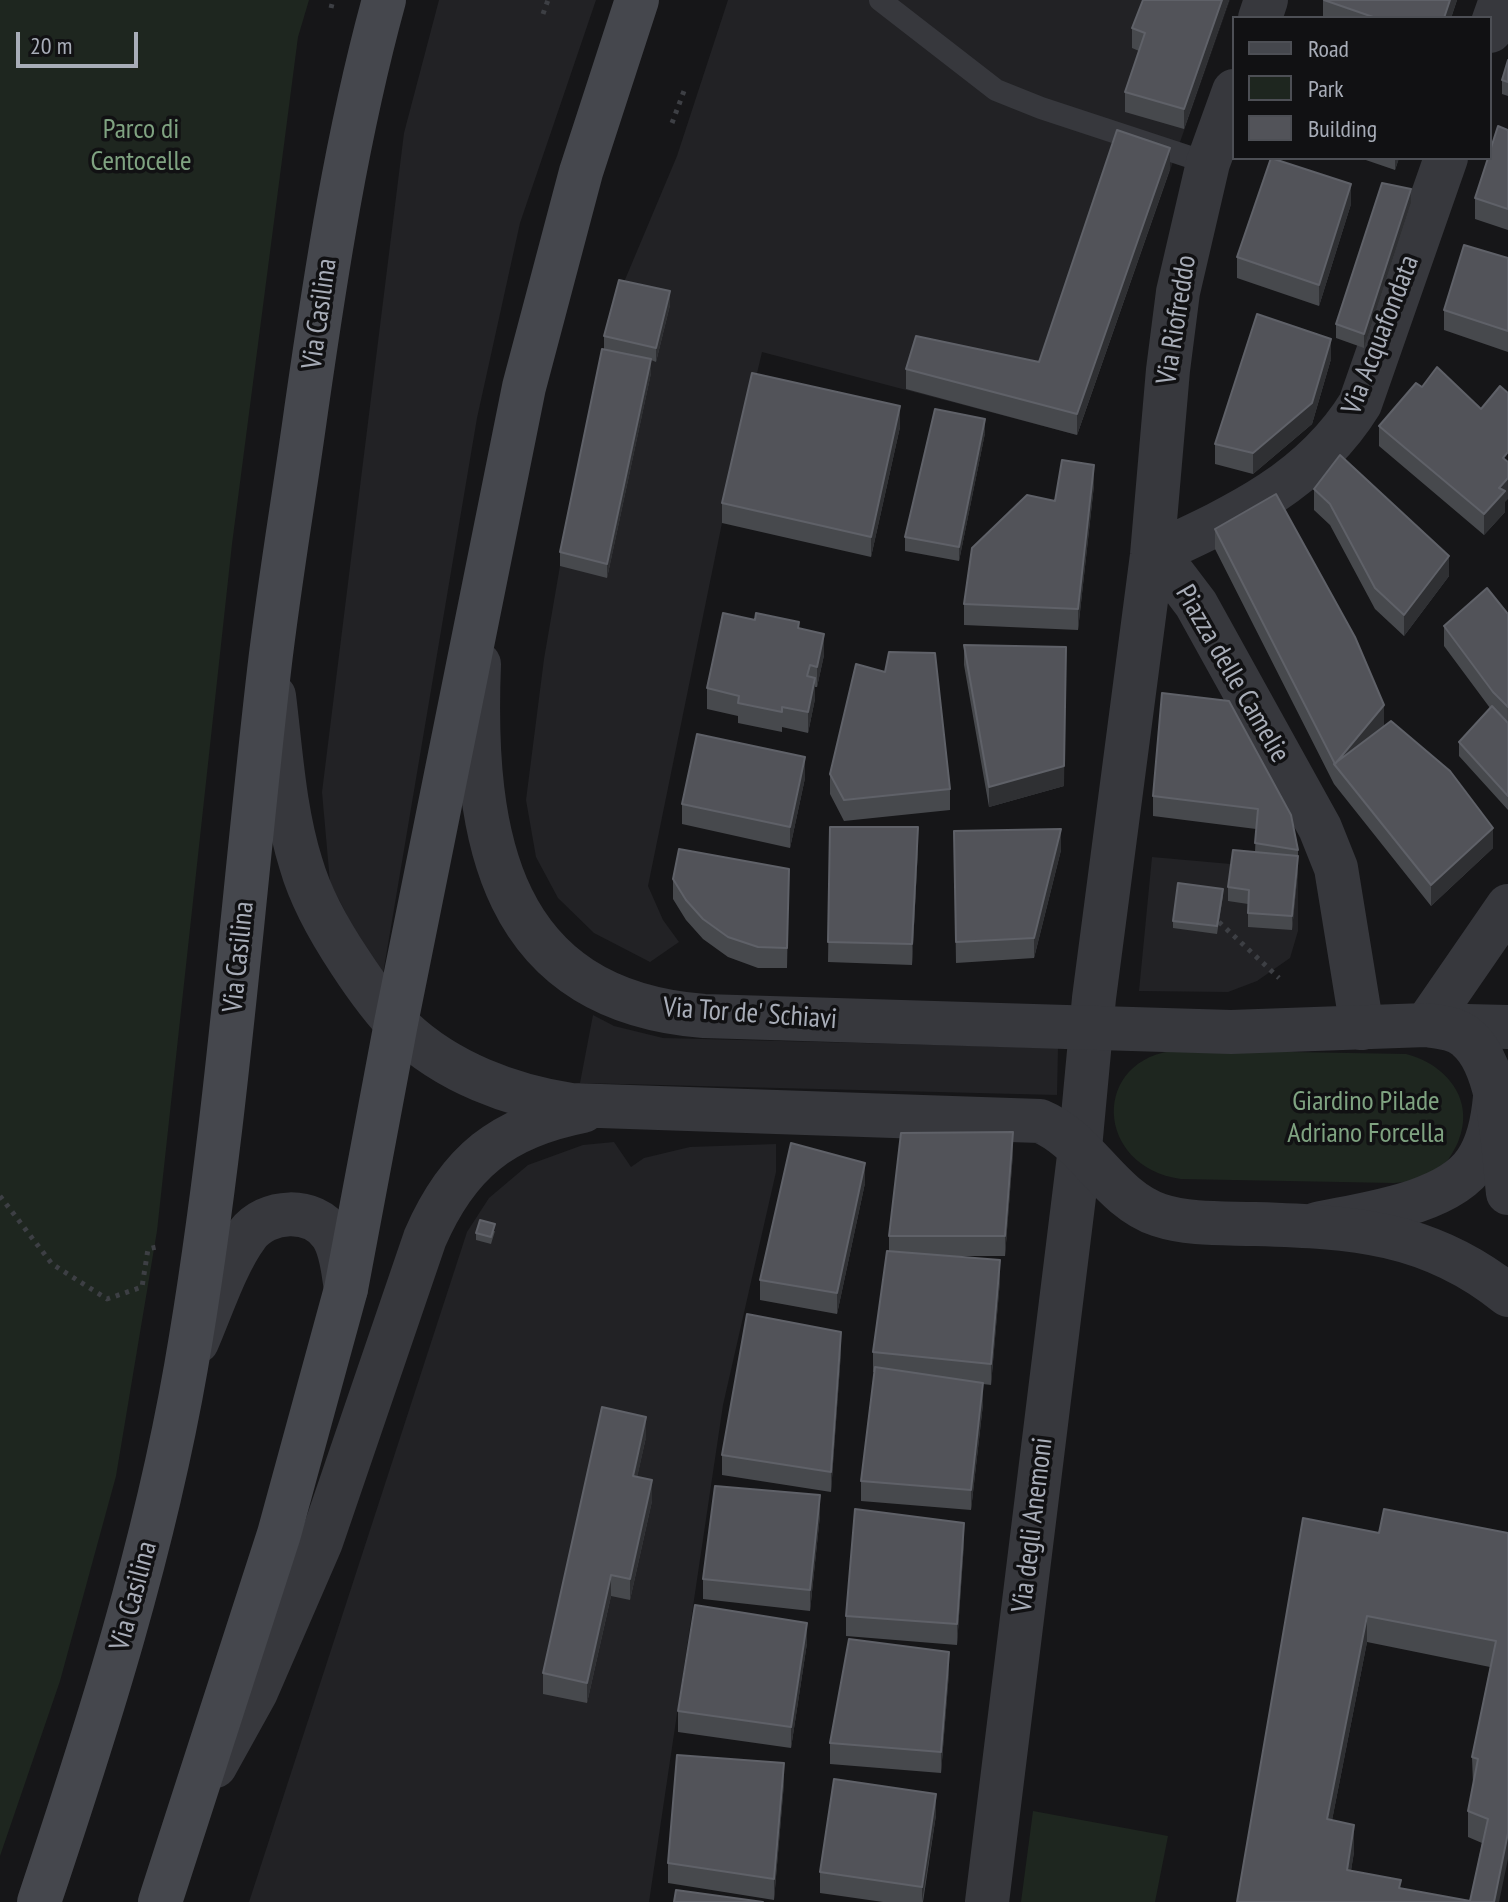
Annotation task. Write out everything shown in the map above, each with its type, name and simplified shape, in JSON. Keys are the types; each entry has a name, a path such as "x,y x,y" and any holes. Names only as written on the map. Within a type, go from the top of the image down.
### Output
{"main road":[{"name":"Via Casilina","path":"39,1902 125,1635 162,1488 186,1366 221,1127 270,667 337,201 384,0"},
{"path":"160,1902 279,1534 346,1289 396,1023 524,387 581,172 637,0"}],"street":[{"path":"1492,25 1501,0"},
{"name":"Via Riofreddo","path":"1152,555 1178,292 1208,163 1232,97"},
{"name":"Via Acquafondata","path":"1152,555 1254,505 1315,460 1342,432 1360,404 1445,160"},
{"name":"Piazza delle Camelie","path":"1152,555 1174,575 1196,604 1320,828 1336,868 1362,1028"},
{"name":"Piazza delle Camelie","path":"1080,1148 1090,1029 1152,555"},
{"name":"Via Tor de' Schiavi","path":"488,558 481,631 479,710 484,799 494,855 502,882 523,920 547,951 576,975 625,1001 674,1013 1090,1029"},
{"path":"270,667 288,805 305,876 338,944 363,982 396,1023 424,1047 450,1063 510,1091 558,1103 616,1108 1040,1121 1063,1132 1121,1191 1154,1213 1198,1222 1373,1232 1410,1241 1456,1261 1508,1295"},
{"path":"1426,1025 1508,906"},
{"path":"1426,1025 1450,1029 1471,1041 1485,1061 1495,1097 1508,1193"},
{"path":"1090,1029 1231,1032 1426,1025 1508,1027"},
{"path":"1307,1226 1410,1202 1452,1184 1478,1159 1492,1122 1495,1097"},
{"path":"192,1801 256,1692 301,1592 425,1238 446,1195 474,1159 516,1131 571,1113 616,1108"},
{"name":"Via degli Anemoni","path":"987,1902 1080,1148"},
{"path":"186,1366 239,1248 257,1224 268,1218 303,1215 324,1226 337,1245 346,1289"}],"lane":[{"path":"880,0 996,90 1208,163"}],"path":[{"path":"331,8 333,0"},
{"path":"543,14 548,0"},
{"path":"672,123 684,91"},
{"path":"1219,922 1279,978"},
{"path":"0,1196 52,1264 107,1299 142,1287 148,1249 166,1246"}],"shaded area":[{"path":"439,0 596,0 520,223 477,418 383,974 372,965 330,882 322,792 404,133"},
{"path":"728,0 1230,0 1077,435 762,352 722,523 648,886 663,920 679,942 650,962 594,933 558,898 536,857 526,800 544,659 574,489 619,294 677,156"},
{"path":"1152,857 1298,870 1298,931 1290,958 1257,981 1228,992 1139,991"},
{"path":"593,1015 614,1026 663,1038 1058,1048 1057,1095 580,1083"},
{"path":"614,1142 631,1167 644,1158 690,1147 776,1144 776,1172 723,1405 649,1902 249,1902 467,1232 489,1198 528,1165 583,1145"}],"green space":[{"name":"Parco di Centocelle","path":"0,0 309,0 298,37 232,544 157,1231 116,1476 60,1681 0,1856"},
{"name":"Giardino Pilade Adriano Forcella","path":"1178,1050 1406,1054 1434,1066 1454,1086 1460,1098 1463,1127 1443,1166 1431,1175 1405,1182 1181,1179 1152,1170 1131,1155 1119,1135 1114,1113 1117,1091 1129,1072 1149,1057"},
{"path":"1033,1811 1168,1836 1155,1902 1021,1902"}],"building":[{"path":"1143,0 1222,0 1184,109 1125,92 1145,33 1132,28"},
{"path":"1324,0 1450,0 1445,16 1370,16"},
{"path":"1508,60 1508,82 1502,80"},
{"path":"1498,126 1508,130 1508,209 1475,198 1487,160 1492,160 1492,145"},
{"path":"1117,130 1170,148 1077,414 906,369 916,336 1039,362"},
{"path":"1270,160 1351,184 1319,285 1237,257"},
{"path":"1382,183 1411,189 1364,334 1336,324"},
{"path":"1464,245 1508,258 1508,331 1444,310"},
{"path":"619,280 670,291 656,348 604,336"},
{"path":"1257,314 1331,339 1312,403 1253,453 1215,444"},
{"path":"602,349 651,359 607,564 560,552"},
{"path":"1437,367 1481,409 1500,386 1508,393 1508,452 1503,458 1508,462 1508,478 1499,488 1505,491 1484,514 1379,426 1416,383 1422,387"},
{"path":"752,373 900,406 871,537 722,503"},
{"path":"935,409 985,419 959,547 905,537"},
{"path":"1340,455 1449,556 1404,615 1375,588 1330,504 1314,489"},
{"path":"1062,460 1094,465 1078,609 964,604 972,548 1027,495 1055,501"},
{"path":"1276,494 1355,637 1384,705 1335,764 1215,529"},
{"path":"1487,588 1508,614 1508,707 1493,692 1444,626"},
{"path":"723,613 755,620 756,613 799,622 798,628 824,634 817,667 810,665 807,676 815,678 808,712 782,707 782,712 738,703 739,696 707,688"},
{"path":"964,645 1066,647 1064,766 989,787"},
{"path":"889,652 935,653 950,789 844,800 830,774 856,664 885,672"},
{"path":"1162,693 1229,701 1291,815 1298,850 1255,843 1258,809 1153,796"},
{"path":"1492,706 1508,723 1508,796 1459,742"},
{"path":"1391,721 1450,771 1493,828 1431,885 1334,764"},
{"path":"697,734 805,757 790,827 682,804"},
{"path":"830,827 918,827 912,944 828,942"},
{"path":"1061,829 1034,938 956,942 954,831"},
{"path":"679,849 789,869 787,948 758,947 728,937 703,919 673,879"},
{"path":"1233,850 1298,856 1292,916 1248,913 1249,890 1228,887"},
{"path":"1178,883 1223,889 1217,926 1173,921"},
{"path":"1013,1132 1005,1236 889,1236 901,1133"},
{"path":"791,1143 865,1163 837,1293 760,1280"},
{"path":"480,1220 495,1224 491,1237 476,1233"},
{"path":"887,1251 1000,1260 991,1364 873,1352"},
{"path":"747,1314 841,1332 831,1472 722,1455"},
{"path":"875,1367 983,1383 971,1490 861,1481"},
{"path":"602,1407 646,1417 633,1476 652,1480 630,1579 611,1575 587,1683 543,1673"},
{"path":"715,1486 820,1495 810,1590 703,1579"},
{"path":"855,1509 964,1523 957,1624 846,1616"},
{"path":"1384,1509 1508,1533 1508,1833 1494,1902 1237,1902 1303,1518 1379,1533","holes":["1367,1616 1496,1641 1472,1757 1478,1759 1468,1811 1488,1819 1470,1901 1399,1888 1401,1880 1347,1870 1354,1825 1327,1819"]},
{"path":"695,1605 807,1623 791,1727 678,1711"},
{"path":"849,1639 949,1652 941,1752 830,1743"},
{"path":"677,1755 784,1763 774,1879 668,1863"},
{"path":"834,1779 936,1794 922,1887 820,1872"},
{"path":"676,1890 763,1902 674,1902"}]}
